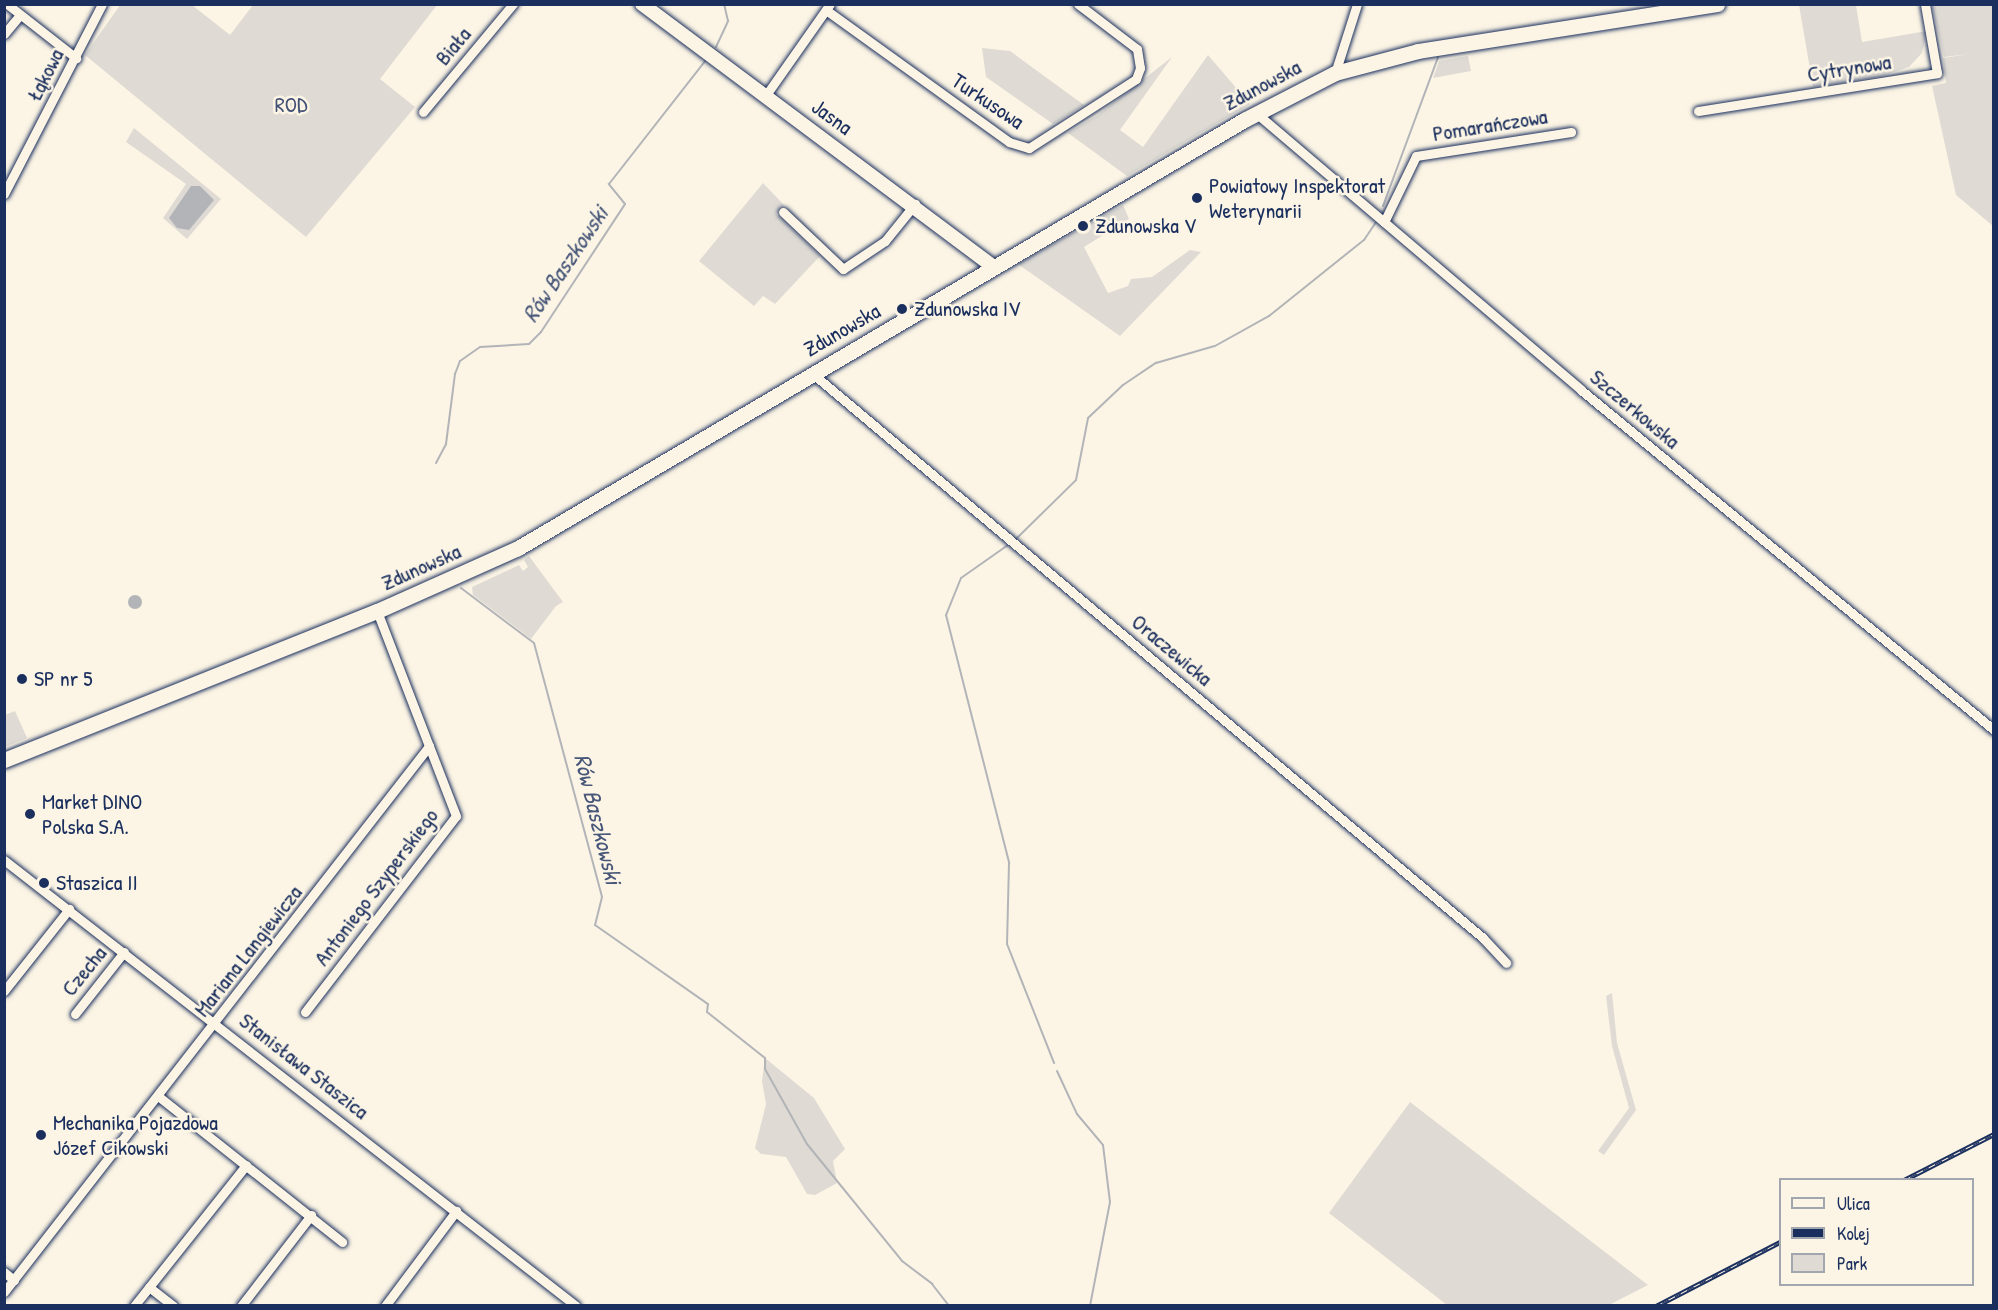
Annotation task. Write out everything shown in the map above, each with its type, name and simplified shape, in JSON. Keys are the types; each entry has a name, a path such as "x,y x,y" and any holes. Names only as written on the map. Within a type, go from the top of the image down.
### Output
{"main road":[{"name":"Zdunowska","path":"4,760 377,611 518,548 1256,113 1335,73 1418,51 1717,4"}],"street":[{"path":"7,4 76,58"},
{"name":"Łąkowa","path":"4,194 102,4"},
{"name":"Biała","path":"423,112 513,4"},
{"name":"Jasna","path":"642,4 915,204 994,267"},
{"name":"Turkusowa","path":"828,7 1009,142 1029,148 1136,79 1140,68 1137,49 1078,4"},
{"path":"1335,73 1358,4"},
{"name":"Cytrynowa","path":"1698,111 1937,73 1925,4"},
{"path":"766,94 828,7"},
{"path":"4,34 20,15"},
{"name":"Szczerkowska","path":"1256,113 1581,390 1994,730"},
{"name":"Pomarańczowa","path":"1384,222 1416,156 1571,132"},
{"path":"783,212 843,269 885,241 915,204"},
{"name":"Oraczewicka","path":"813,374 1483,938 1505,962"},
{"path":"377,611 429,746"},
{"name":"Antoniego Szyperskiego","path":"305,1012 456,816 429,746"},
{"name":"Mariana Langiewicza","path":"4,1292 217,1023 429,746"},
{"name":"Stanisława Staszica","path":"4,860 217,1023 570,1303"},
{"path":"4,991 69,909"},
{"name":"Czecha","path":"75,1014 124,952"},
{"path":"158,1096 311,1215 342,1242"},
{"path":"134,1305 246,1165"},
{"path":"385,1305 456,1211"},
{"path":"240,1305 311,1215"},
{"path":"4,1272 14,1280"},
{"path":"149,1287 173,1305"}],"green space":[{"name":"ROD","path":"120,5 192,5 230,35 253,5 437,5 380,79 415,107 306,237 85,55"},
{"path":"1799,5 1856,5 1862,42 1927,31 1922,53 1909,67 1879,77 1813,87"},
{"path":"1932,5 1993,5 1993,226 1956,195 1932,86 1946,83 1943,58 1970,54 1944,57"},
{"path":"982,48 1010,51 1084,105 1053,124 986,77"},
{"path":"1208,55 1250,104 1127,176 1068,133 1098,115 1172,57 1120,130 1143,147"},
{"path":"1468,56 1471,71 1433,78 1439,61"},
{"path":"134,128 221,199 187,239 163,218 186,184 126,142"},
{"path":"763,183 784,205 776,214 820,256 775,304 763,296 754,306 699,261"},
{"path":"1123,205 1129,219 1084,247 1108,293 1128,286 1131,279 1152,277 1190,250 1201,252 1120,336 1018,264"},
{"path":"529,556 563,602 556,606 531,639 473,595 472,587 519,565 523,571 528,567 524,560"},
{"path":"15,711 27,738 5,747 5,715"},
{"path":"1612,993 1617,1043 1636,1110 1604,1155 1598,1151 1629,1108 1612,1046 1606,996"},
{"path":"765,1058 814,1098 845,1149 833,1161 837,1183 815,1195 807,1194 786,1157 761,1154 755,1148 766,1104 762,1081"},
{"path":"1410,1102 1648,1285 1609,1305 1447,1305 1329,1213"}],"shaded area":[{"path":"191,186 200,186 214,200 189,230 177,228 169,218"},
{"path":"135,595 140,597 142,602 140,607 135,609 130,607 128,602 130,597"}],"waterway":[{"name":"Rów Baszkowski","path":"716,47 728,21 724,4"},
{"path":"1383,206 1438,57"},
{"name":"Rów Baszkowski","path":"436,463 446,444 455,374 460,361 480,347 529,344 541,332 625,204 609,184 706,60"},
{"path":"1016,539 1076,480 1088,418 1123,385 1156,363 1215,346 1269,316 1364,240 1376,222"},
{"path":"1008,545 961,578 946,615 1009,863 1007,944 1054,1063"},
{"name":"Rów Baszkowski","path":"461,588 534,643 602,897 595,925 708,1004 707,1012 765,1058 765,1069 807,1144 902,1261 932,1284 949,1306"},
{"path":"1057,1071 1077,1114 1103,1145 1110,1202 1090,1306"}],"railway":[{"path":"1908,1178 1994,1134"},
{"path":"1656,1306 1779,1243"}],"place":[{"name":"Powiatowy Inspektorat Weterynarii","path":"1197,198"},
{"name":"Zdunowska V","path":"1083,226"},
{"name":"Zdunowska IV","path":"902,309"},
{"name":"SP nr 5","path":"22,679"},
{"name":"Market DINO Polska S.A.","path":"30,814"},
{"name":"Staszica II","path":"44,883"},
{"name":"Mechanika Pojazdowa Józef Cikowski","path":"41,1135"}]}
